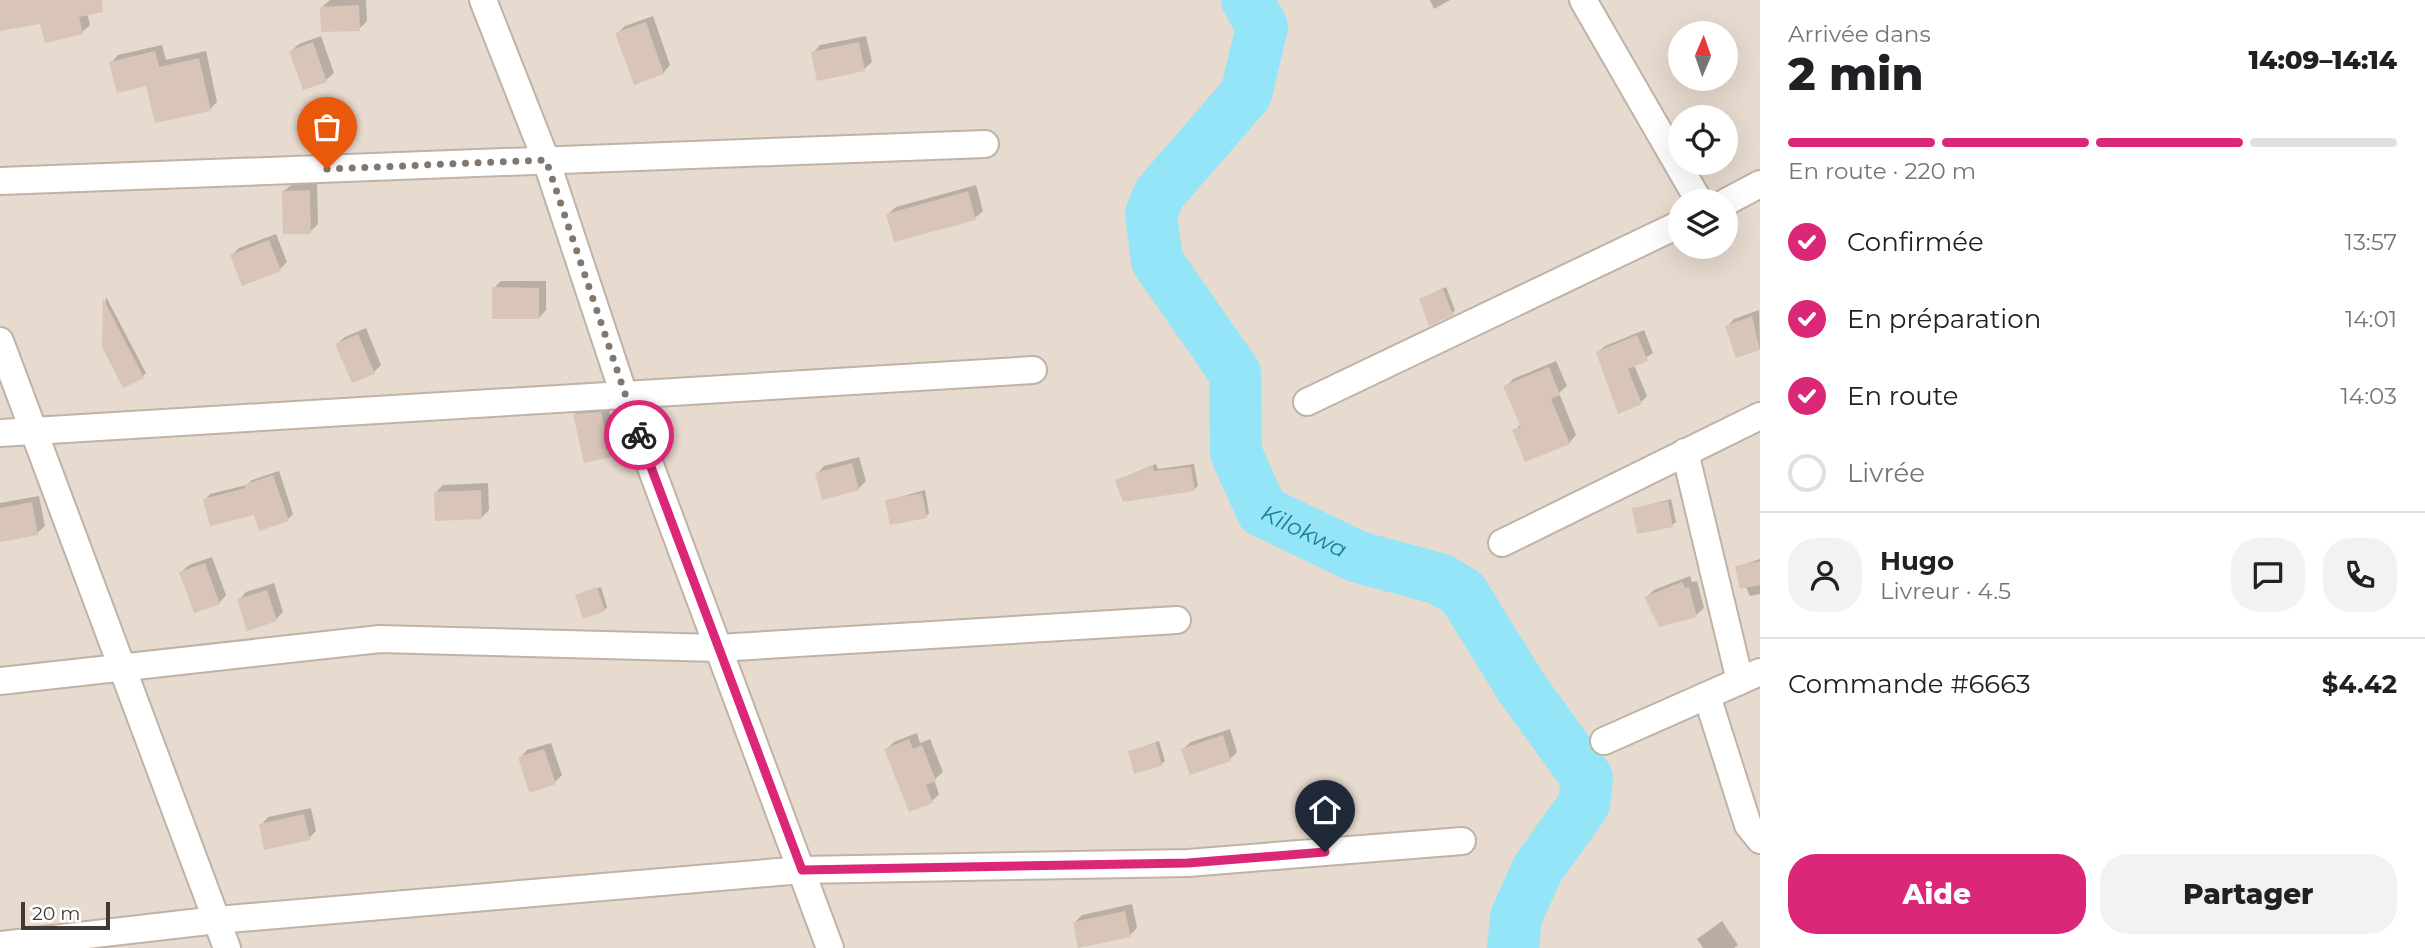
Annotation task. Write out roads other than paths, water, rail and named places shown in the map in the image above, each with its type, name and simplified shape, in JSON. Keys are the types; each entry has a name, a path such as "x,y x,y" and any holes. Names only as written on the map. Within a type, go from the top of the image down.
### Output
{"street":[{"path":"483,0 546,160 624,395 830,948"},
{"path":"1583,0 1692,189"},
{"path":"0,181 985,144"},
{"path":"1738,196 1760,184"},
{"path":"1307,402 1668,230"},
{"path":"0,341 227,948"},
{"path":"0,433 1033,370"},
{"path":"1502,543 1760,416"},
{"path":"1604,741 1750,677 1685,452"},
{"path":"0,681 380,639 718,648 1177,621"},
{"path":"1707,696 1748,825 1760,840"},
{"path":"0,945 217,920 802,870 1188,863 1462,841"}],"waterway":[{"name":"Kilokwa","path":"1247,0 1262,27 1246,94 1159,194 1151,214 1157,261 1235,373 1236,453 1262,511 1358,557 1440,579 1463,593 1521,687 1587,778 1584,804 1537,870 1516,917 1513,948"}]}
